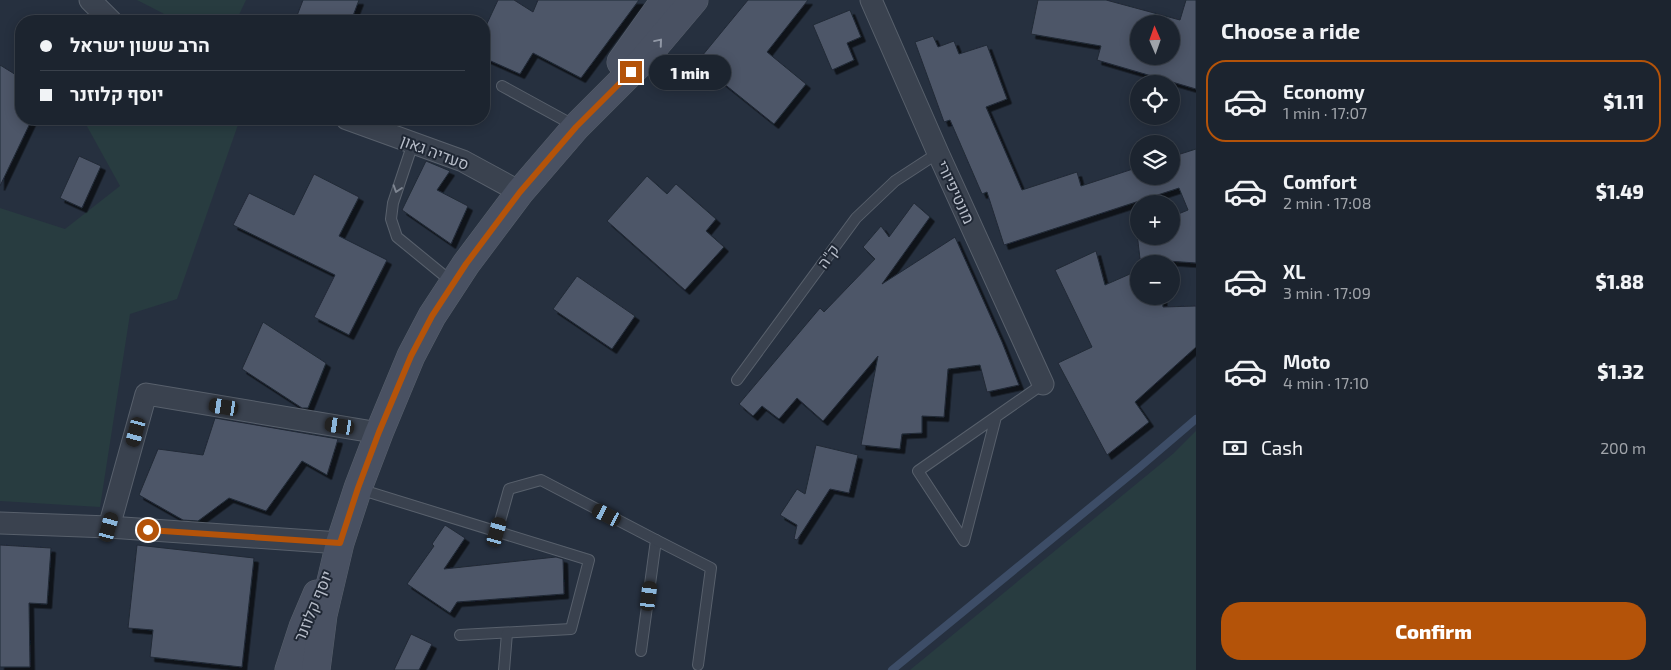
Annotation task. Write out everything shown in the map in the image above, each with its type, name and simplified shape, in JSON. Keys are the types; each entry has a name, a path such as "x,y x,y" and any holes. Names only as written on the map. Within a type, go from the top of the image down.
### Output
{"main road":[{"name":"יוסף קלוזנר","path":"576,127 665,0"},
{"name":"יוסף קלוזנר","path":"316,670 323,615 340,543 358,488 411,356 432,316 453,283 520,192 576,127 645,58 694,0"},
{"name":"יוסף קלוזנר","path":"289,670 303,627 340,543"}],"street":[{"path":"90,0 105,15"},
{"name":"מונטיפיורי","path":"871,0 1043,384"},
{"name":"סעדיה גאון","path":"364,125 462,161 520,192"},
{"path":"109,527 146,394 379,432"},
{"path":"0,523 109,527 340,543"}],"lane":[{"path":"502,86 576,127"},
{"path":"413,143 393,203 391,219 397,236 453,283"},
{"name":"ק\"ה","path":"737,380 856,218 894,181 938,152"},
{"path":"996,417 964,541 918,471 1043,384"},
{"path":"497,532 510,489 541,480 711,568 698,664"},
{"path":"358,488 589,560 571,630 460,635"},
{"path":"641,651 656,540"},
{"path":"504,670 507,633"}],"green space":[{"path":"137,0 246,0 239,15 166,15"},
{"path":"86,125 238,125 177,299 130,314 100,507 0,501 0,208 65,229 120,186"},
{"path":"1196,431 1196,670 910,670 1174,453"}],"building":[{"path":"303,0 359,0 353,15 297,15"},
{"path":"498,0 514,0 533,12 538,0 639,0 581,78 533,53 520,74 490,61 490,17"},
{"path":"748,0 808,0 767,52 806,84 774,124 697,62"},
{"path":"1038,0 1106,0 1162,15 1130,15 1130,65 1180,65 1180,20 1186,0 1196,0 1196,89 1180,84 1180,75 1148,75 1097,60 1101,46 1031,34"},
{"path":"850,10 861,37 847,43 854,60 832,70 813,25"},
{"path":"933,36 938,47 954,41 959,54 987,45 1007,99 986,107 1022,190 1077,172 1081,186 1130,170 1130,185 1180,185 1180,154 1196,149 1196,263 1180,262 1180,255 1140,255 1138,245 1180,245 1180,213 1188,210 1179,188 1158,195 1130,195 1130,204 1004,245 987,192 982,194 950,120 944,122 915,42"},
{"path":"0,65 15,74 15,125 29,125 0,186"},
{"path":"79,156 101,166 82,208 60,198"},
{"path":"426,161 450,171 437,190 468,206 451,244 402,210"},
{"path":"314,174 359,197 339,236 387,260 349,335 314,317 335,275 233,225 249,193 294,215"},
{"path":"647,176 667,194 676,184 716,219 706,231 724,247 685,290 607,221"},
{"path":"914,203 930,217 882,284 955,237 1019,385 987,392 980,365 948,369 944,417 922,416 922,433 902,434 900,449 861,445 878,356 823,421 797,398 779,419 762,406 753,416 739,404 820,308 824,312 875,259 863,247 881,226 889,237"},
{"path":"1096,251 1105,285 1130,274 1130,305 1196,306 1196,347 1135,402 1149,422 1107,455 1058,363 1092,347 1055,270"},
{"path":"577,276 635,316 612,349 553,309"},
{"path":"263,322 326,363 308,408 302,408 242,369"},
{"path":"215,418 338,439 327,475 302,461 266,511 229,498 198,521 183,520 139,495 158,449 203,455"},
{"path":"816,445 858,455 849,493 830,489 797,540 794,539 797,525 780,515 797,489 805,494"},
{"path":"445,525 465,538 444,569 556,557 563,559 564,594 457,602 450,613 407,584 434,546 432,544"},
{"path":"0,545 51,548 47,604 29,603 30,667 0,667"},
{"path":"137,545 254,558 242,667 150,657 153,630 128,628"},
{"path":"411,634 432,644 419,670 394,670"}],"waterway":[{"path":"892,670 1196,419"}],"route":[{"path":"148,530 340,543 379,432 411,356 432,316 466,264 520,192 576,127 631,72"}]}
